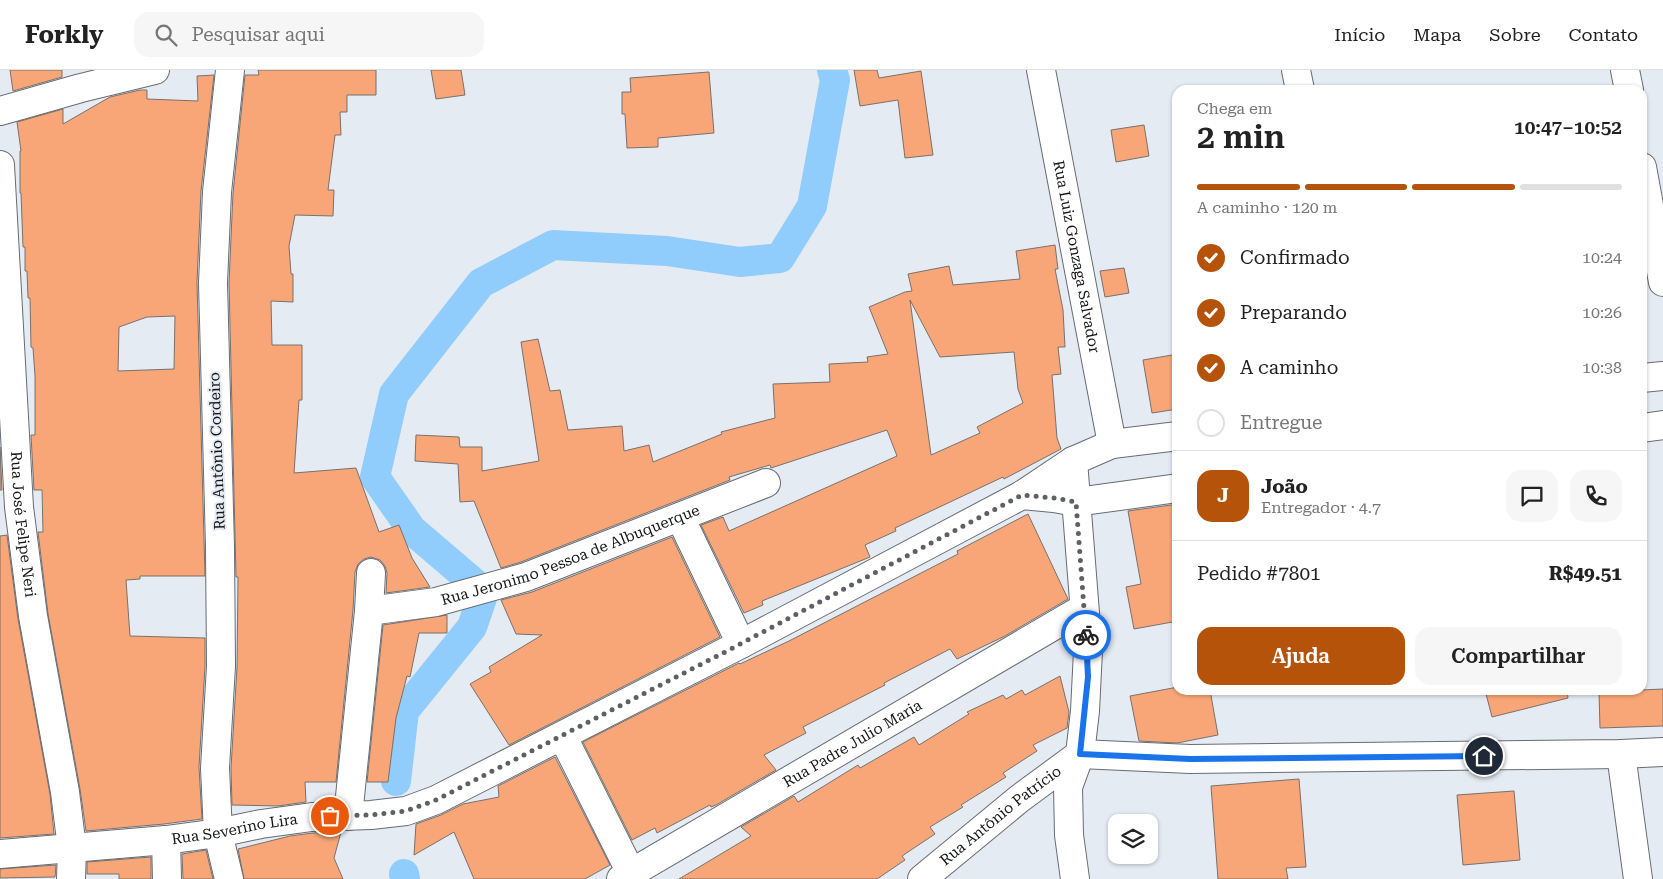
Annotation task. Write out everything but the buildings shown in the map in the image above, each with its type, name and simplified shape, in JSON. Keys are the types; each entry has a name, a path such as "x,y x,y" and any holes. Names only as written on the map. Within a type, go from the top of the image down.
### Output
{"street":[{"path":"0,111 80,79 155,70"},
{"name":"Rua Antônio Cordeiro","path":"229,879 218,833 215,768 221,666 213,283 217,192 230,70"},
{"name":"Rua Luiz Gonzaga Salvador","path":"1041,70 1112,444"},
{"path":"1296,70 1299,85"},
{"path":"1625,70 1628,85"},
{"name":"Rua José Felipe Neri","path":"0,165 19,507 33,616 65,792 72,848 71,879"},
{"path":"1647,194 1663,282"},
{"path":"1647,378 1663,376"},
{"path":"1647,427 1663,425"},
{"name":"Rua Severino Lira","path":"0,854 166,840 312,817 406,811 436,800 563,737 741,644 1022,495 1073,461 1112,444 1172,437"},
{"path":"1073,461 1088,651 1088,677 1080,754 1068,787 1069,835 1075,879"},
{"name":"Rua Jeronimo Pessoa de Albuquerque","path":"369,611 436,602 526,577 766,483"},
{"path":"1022,495 1076,502 1172,489"},
{"path":"680,517 741,644"},
{"path":"348,816 369,611 370,573"},
{"name":"Rua Padre Julio Maria","path":"626,876 1084,608"},
{"path":"563,737 626,876"},
{"path":"1080,754 1190,759 1663,752"},
{"name":"Rua Antônio Patrício","path":"922,879 1019,799 1080,754"},
{"path":"1621,754 1638,879"},
{"path":"166,840 167,879"}],"waterway":[{"path":"474,583 412,530 375,477 394,394 481,283 553,245 667,251 740,262 780,258 812,206 835,80 832,70"},
{"path":"396,781 404,711 472,627 482,598"},
{"path":"404,874 405,879"}],"way so far":[{"path":"330,816 370,815 406,811 436,800 563,737 1022,495 1076,502 1086,635"}],"route":[{"path":"1086,635 1088,677 1080,754 1190,759 1484,756"}]}
